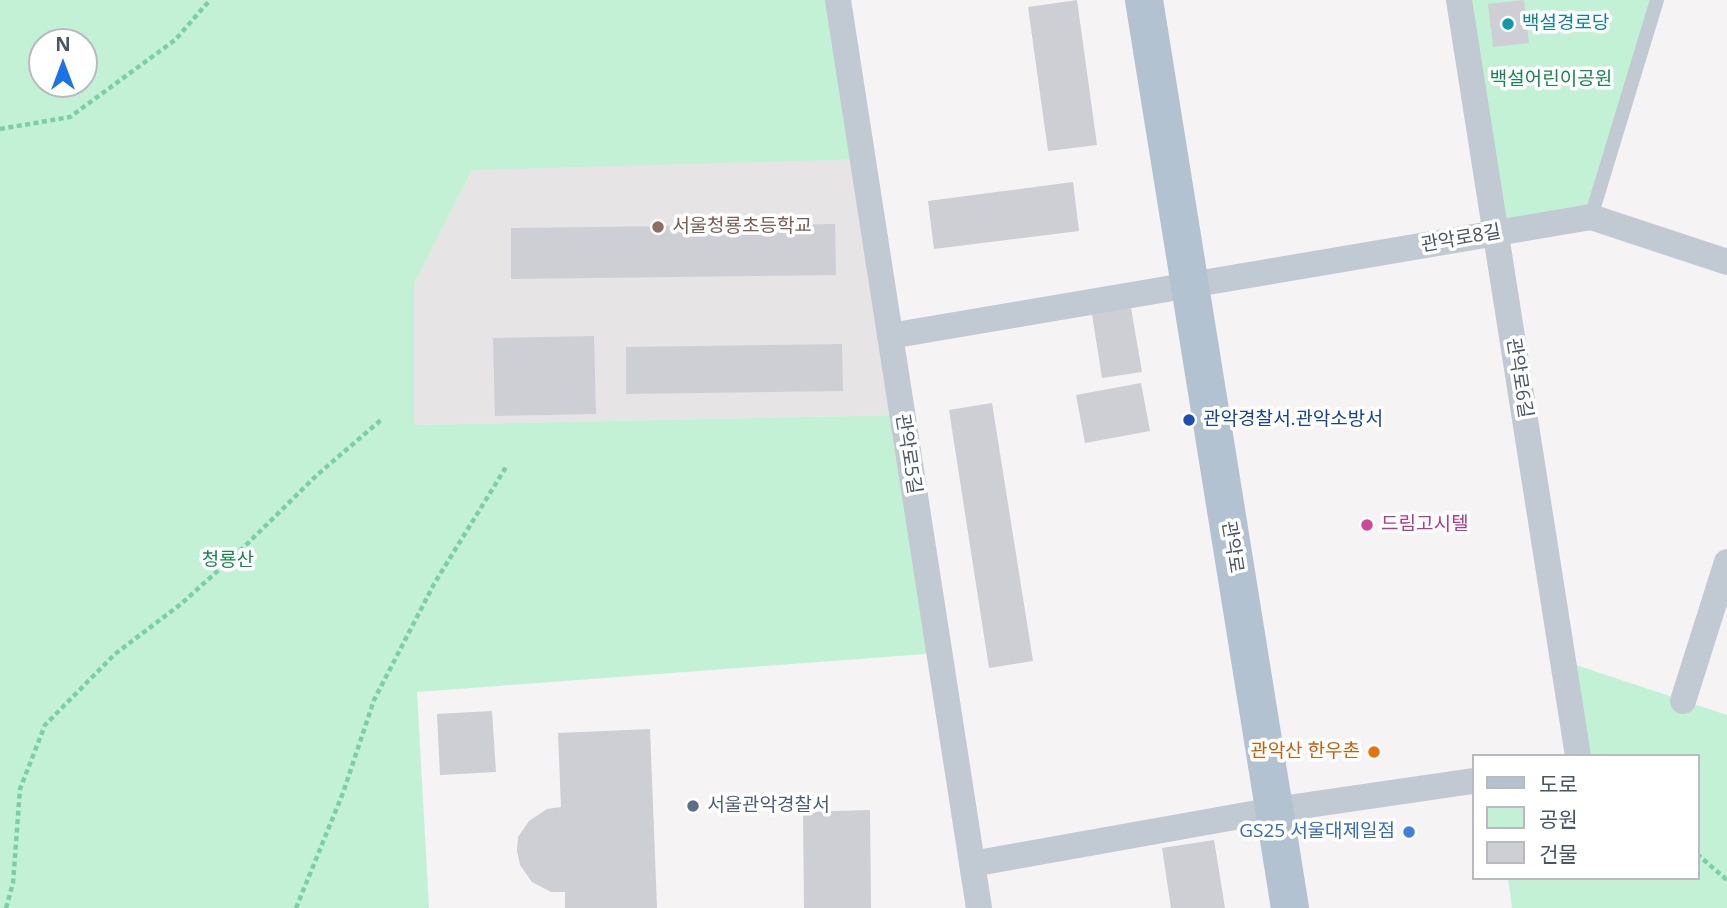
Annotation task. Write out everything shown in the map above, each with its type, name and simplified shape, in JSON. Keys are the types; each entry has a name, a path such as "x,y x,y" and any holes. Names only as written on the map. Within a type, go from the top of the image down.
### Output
{"main road":[{"name":"관악로","path":"1144,0 1290,908"}],"street":[{"name":"관악로5길","path":"838,0 979,908"},
{"name":"관악로6길","path":"1459,0 1578,754"},
{"name":"관악로8길","path":"1190,285 1591,217 1727,262"},
{"path":"890,336 1190,285"},
{"path":"1683,701 1727,562"},
{"path":"972,864 1274,810 1472,781"}],"lane":[{"path":"1591,217 1657,0"}],"path":[{"path":"0,129 70,117 175,40 210,0"},
{"path":"6,908 13,883 20,789 45,725 115,653 181,604 317,475 382,420"},
{"path":"296,908 343,793 374,700 434,584 506,467"},
{"path":"1699,857 1727,880"}],"shaded area":[{"name":"서울청룡초등학교","path":"838,0 902,415 414,425 414,284 472,170"}],"green space":[{"name":"청룡산","path":"0,0 838,0 862,159 472,170 414,284 414,425 902,415 939,653 417,692 429,908 0,908"},
{"name":"백설어린이공원","path":"1459,0 1657,0 1591,217 1496,233"},
{"path":"1564,661 1727,715 1727,908 1512,908 1508,880 1699,880 1699,754 1578,754"}],"building":[{"path":"1077,0 1097,145 1048,151 1028,7"},
{"name":"백설경로당","path":"1524,0 1529,43 1493,47 1488,4"},
{"path":"1073,182 1079,231 934,249 928,201"},
{"path":"835,224 836,275 511,279 511,228"},
{"path":"1131,308 1142,372 1102,378 1092,314"},
{"path":"594,336 596,414 495,416 493,338"},
{"path":"842,344 843,391 626,394 626,347"},
{"path":"1141,383 1150,431 1085,443 1076,395"},
{"path":"992,403 1033,661 989,668 949,410"},
{"path":"492,711 496,772 440,775 437,714"},
{"path":"650,729 657,908 565,908 565,892 551,892 532,882 520,865 517,851 518,837 529,821 547,809 561,807 558,733"},
{"path":"870,810 871,908 804,908 803,812"},
{"path":"1214,840 1225,908 1171,908 1162,848"}],"place":[{"name":"백설경로당","path":"1508,24"},
{"name":"서울청룡초등학교","path":"658,227"},
{"name":"관악경찰서.관악소방서","path":"1189,420"},
{"name":"드림고시텔","path":"1367,525"},
{"name":"관악산 한우촌","path":"1374,752"},
{"name":"서울관악경찰서","path":"693,806"},
{"name":"GS25 서울대제일점","path":"1409,832"}]}
